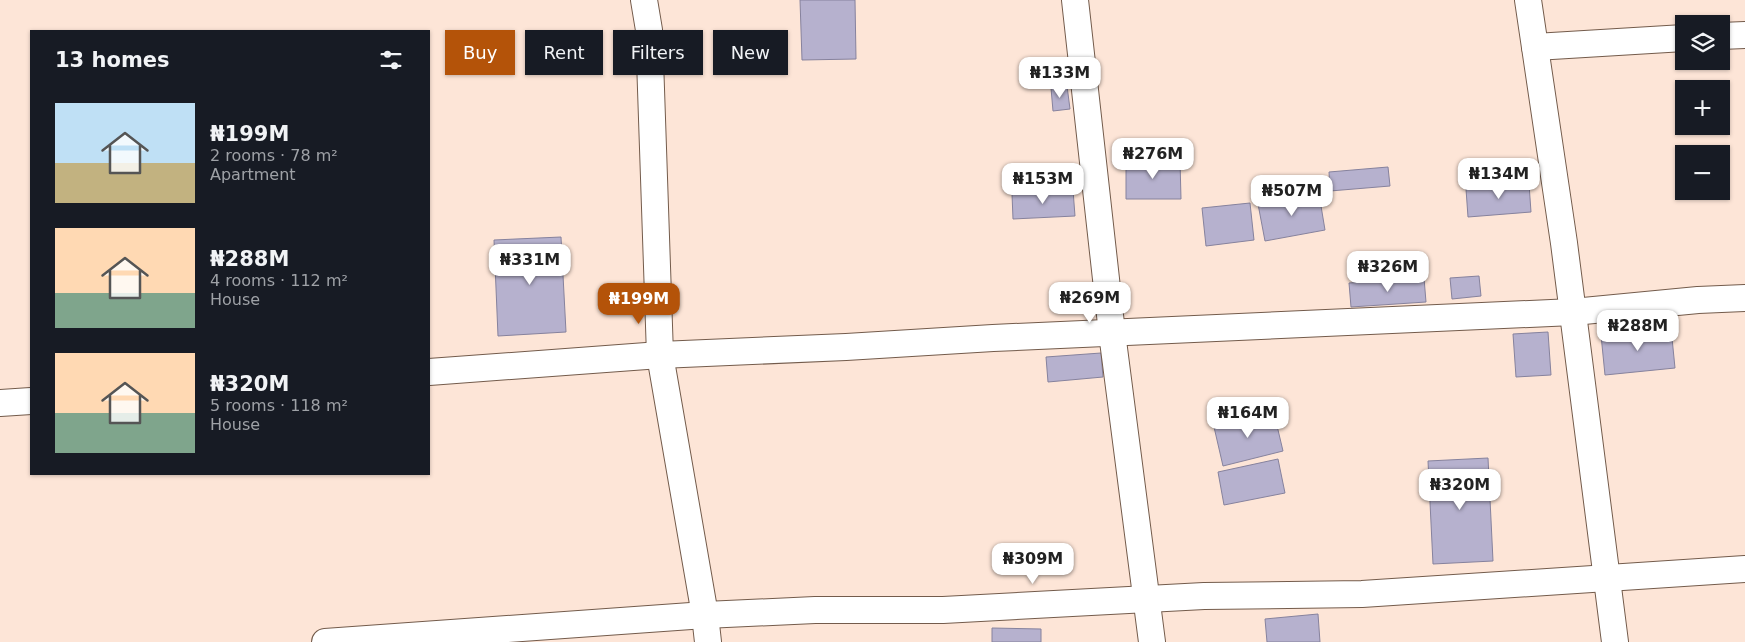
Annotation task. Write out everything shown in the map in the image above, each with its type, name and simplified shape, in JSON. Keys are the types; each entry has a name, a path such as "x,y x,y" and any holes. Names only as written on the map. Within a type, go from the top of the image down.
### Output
{"street":[{"path":"644,0 649,30 660,355 706,615 708,642"},
{"path":"1075,0 1112,334 1152,642"},
{"path":"1528,0 1573,312 1615,642"},
{"path":"1730,36 1745,35"},
{"path":"1535,47 1675,39"},
{"path":"430,372 660,355 993,338 1112,334 1355,320 1573,312 1698,300 1745,298"},
{"path":"0,403 30,401"},
{"path":"325,642 706,615 815,610 942,610 1204,596 1362,594 1745,569"}],"building":[{"path":"800,0 855,0 856,59 802,60"},
{"path":"1067,86 1070,109 1053,111 1051,88"},
{"path":"1126,161 1180,161 1181,199 1126,199"},
{"path":"1388,167 1390,186 1330,191 1329,172"},
{"path":"1529,184 1531,212 1468,217 1466,189"},
{"path":"1073,190 1075,216 1013,219 1012,194"},
{"path":"1319,194 1325,230 1265,241 1258,204"},
{"path":"1250,203 1254,240 1206,246 1202,208"},
{"path":"561,237 566,332 498,336 494,240"},
{"path":"1479,276 1481,296 1452,299 1450,278"},
{"path":"1424,278 1426,302 1351,307 1349,283"},
{"path":"1671,328 1675,368 1605,375 1601,335"},
{"path":"1548,332 1551,375 1516,377 1513,334"},
{"path":"1101,353 1103,377 1048,382 1046,357"},
{"path":"1274,413 1283,451 1223,466 1214,427"},
{"path":"1488,458 1493,561 1433,564 1428,461"},
{"path":"1278,459 1285,493 1224,505 1218,472"},
{"path":"1318,614 1320,642 1267,642 1265,619"},
{"path":"992,628 1041,629 1041,642 992,642"}]}
